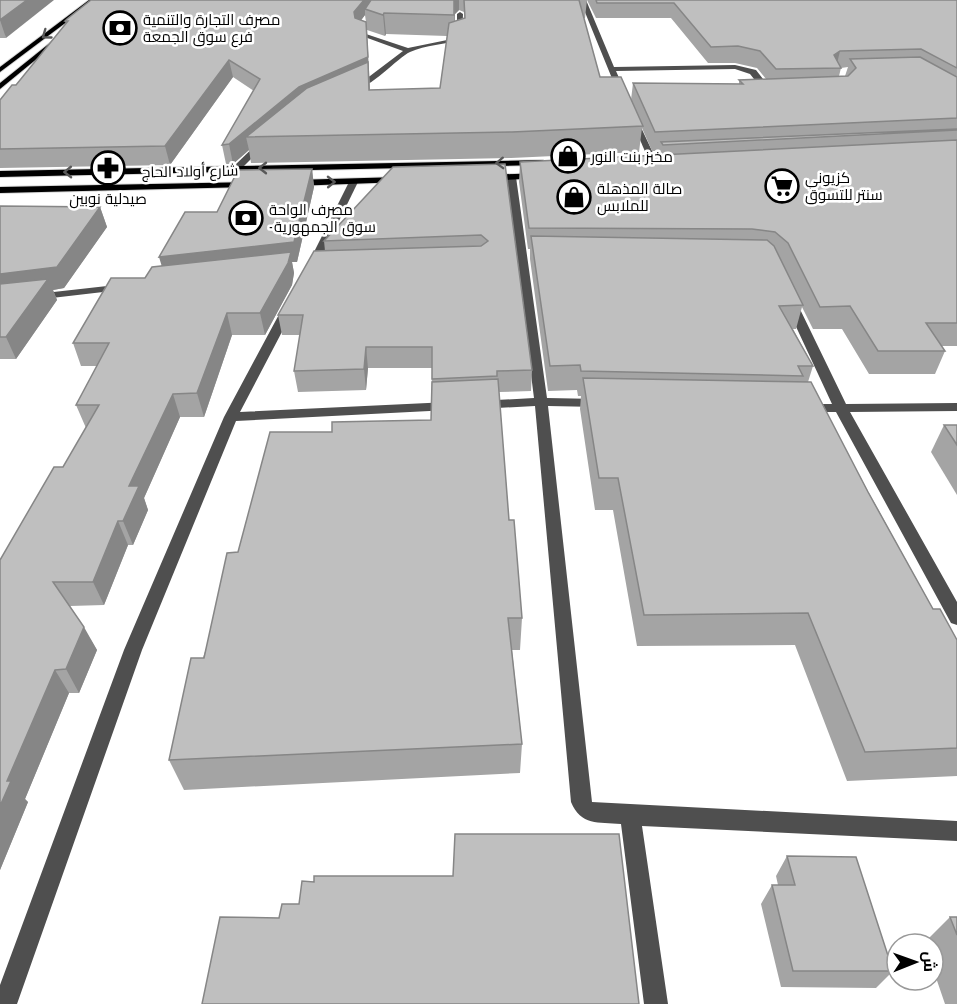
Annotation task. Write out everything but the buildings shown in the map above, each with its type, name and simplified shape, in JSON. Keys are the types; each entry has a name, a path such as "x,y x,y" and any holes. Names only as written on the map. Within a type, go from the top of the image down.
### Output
{"main road":[{"path":"0,70 93,0"},
{"path":"0,87 64,35"},
{"path":"637,158 660,157"},
{"name":"شارع أولاد الحاج","path":"3,173 546,162"},
{"path":"646,170 668,169"},
{"path":"477,178 552,175"},
{"path":"286,183 410,180"},
{"name":"شارع أولاد الحاج","path":"0,190 264,184"}],"street":[{"path":"573,2 584,1 628,107"},
{"path":"372,13 361,27 361,32 408,50"},
{"path":"342,92 373,78 408,50 458,41 461,38 460,14"},
{"path":"611,69 735,67 753,72 769,92"},
{"path":"758,93 781,92"},
{"path":"624,97 635,97"},
{"path":"632,117 648,157 657,170"},
{"path":"236,169 272,135"},
{"path":"511,177 526,254 581,802 585,809 591,812 630,815 957,831"},
{"path":"5,1004 133,650 231,417 311,267 353,182"},
{"path":"0,301 138,285"},
{"path":"783,287 841,408 957,618"},
{"path":"231,417 541,402 613,403"},
{"path":"793,407 957,407"},
{"path":"630,815 656,1004"}],"place":[{"name":"مصرف التجارة والتنمية فرع سوق الجمعة","path":"120,28"},
{"name":"مخبز بنت النور","path":"568,156"},
{"name":"صيدلية نوبين","path":"108,168"},
{"name":"كزيوني سنتر للتسوق","path":"782,186"},
{"name":"صالة المذهلة للملابس","path":"574,197"},
{"name":"مصرف الواحة -سوق الجمهورية","path":"246,218"}]}
